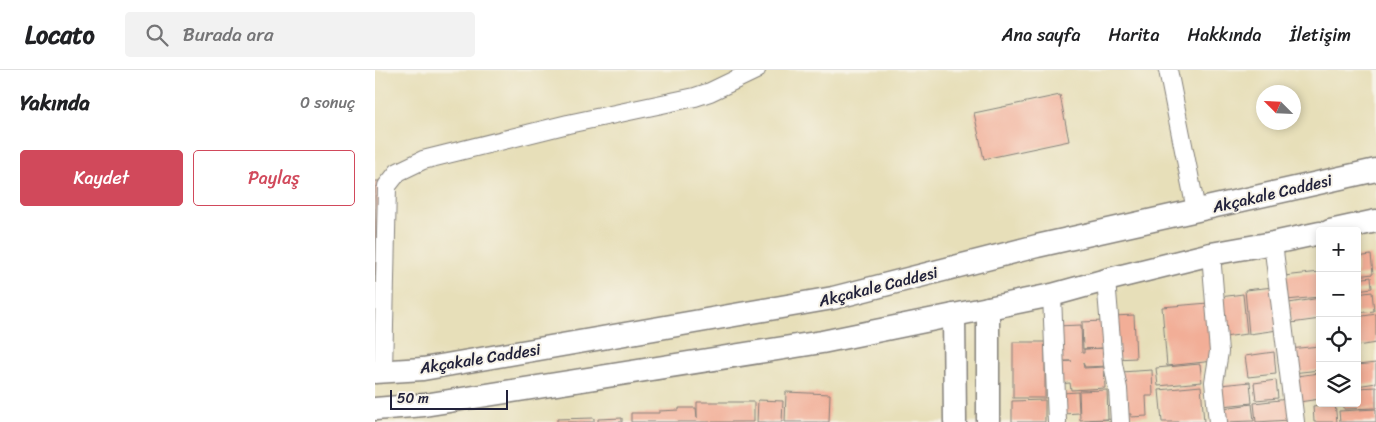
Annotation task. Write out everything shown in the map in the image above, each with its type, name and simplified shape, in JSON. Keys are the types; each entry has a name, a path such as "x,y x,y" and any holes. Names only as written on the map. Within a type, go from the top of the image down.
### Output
{"main road":[{"name":"Akçakale Caddesi","path":"379,372 423,369 833,298 1037,246 1376,170"},
{"path":"1348,227 1376,221"},
{"path":"375,409 424,405 822,342 1052,295 1211,254 1316,234"},
{"path":"987,422 988,308"},
{"path":"954,315 955,422"}],"street":[{"path":"379,372 387,186 399,172 423,160 568,124 695,97 756,70"},
{"path":"1168,70 1196,210"},
{"path":"1273,243 1295,422"},
{"path":"1211,254 1219,352 1214,382 1218,422"},
{"path":"1106,280 1113,364 1118,389 1119,422"},
{"path":"1052,295 1057,422"}],"building":[{"path":"1060,95 1069,141 984,159 974,113"},
{"path":"375,181 383,181 382,275 375,275"},
{"path":"1371,255 1373,274 1361,276 1361,256"},
{"path":"1316,272 1316,297 1286,300 1284,276"},
{"path":"1371,277 1372,288 1361,289 1361,278"},
{"path":"1274,287 1278,330 1249,334 1245,290"},
{"path":"1372,292 1374,311 1361,313 1361,293"},
{"path":"1243,294 1247,334 1224,337 1220,297"},
{"path":"1316,299 1316,320 1291,323 1289,303"},
{"path":"1208,303 1214,361 1167,366 1162,307"},
{"path":"1376,314 1376,343 1361,345 1361,316"},
{"path":"1134,315 1136,358 1115,359 1114,316"},
{"path":"1103,321 1104,348 1083,349 1082,322"},
{"path":"1081,325 1082,353 1084,353 1084,349 1107,348 1108,366 1085,367 1083,363 1084,368 1104,367 1105,388 1071,390 1070,383 1058,384 1057,362 1072,361 1058,361 1056,326"},
{"path":"1013,342 1045,342 1045,398 1013,398"},
{"path":"1316,346 1316,370 1292,373 1289,349"},
{"path":"1274,352 1276,374 1248,377 1245,356"},
{"path":"1376,363 1376,383 1361,385 1361,365"},
{"path":"1200,364 1202,382 1158,386 1156,368"},
{"path":"1152,370 1153,396 1146,396 1147,416 1131,417 1131,414 1123,414 1121,372"},
{"path":"1316,374 1316,400 1299,402 1296,376"},
{"path":"1276,380 1278,398 1256,400 1254,383"},
{"path":"1250,382 1252,403 1222,406 1220,385"},
{"path":"1201,386 1204,422 1162,422 1159,390"},
{"path":"1376,387 1376,408 1344,409 1344,407 1361,407 1361,388"},
{"path":"1107,390 1108,419 1080,420 1079,391"},
{"path":"786,392 830,394 829,422 785,422"},
{"path":"1078,392 1079,413 1063,414 1062,393"},
{"path":"1288,399 1290,420 1256,422 1254,403"},
{"path":"758,400 783,401 782,422 757,422"},
{"path":"1045,400 1045,422 1012,422 1012,401"},
{"path":"697,402 754,402 754,422 631,422 631,413 659,413 659,411 679,410 679,408 696,408 697,418"},
{"path":"1252,404 1254,421 1224,422 1223,408"},
{"path":"1313,406 1335,407 1337,422 1314,422"},
{"path":"1376,409 1376,422 1340,422 1339,411"},
{"path":"594,418 594,422 557,422 557,419"},
{"path":"622,418 622,422 598,422 598,419"},
{"path":"1117,419 1117,422 1091,422 1091,420"}]}
